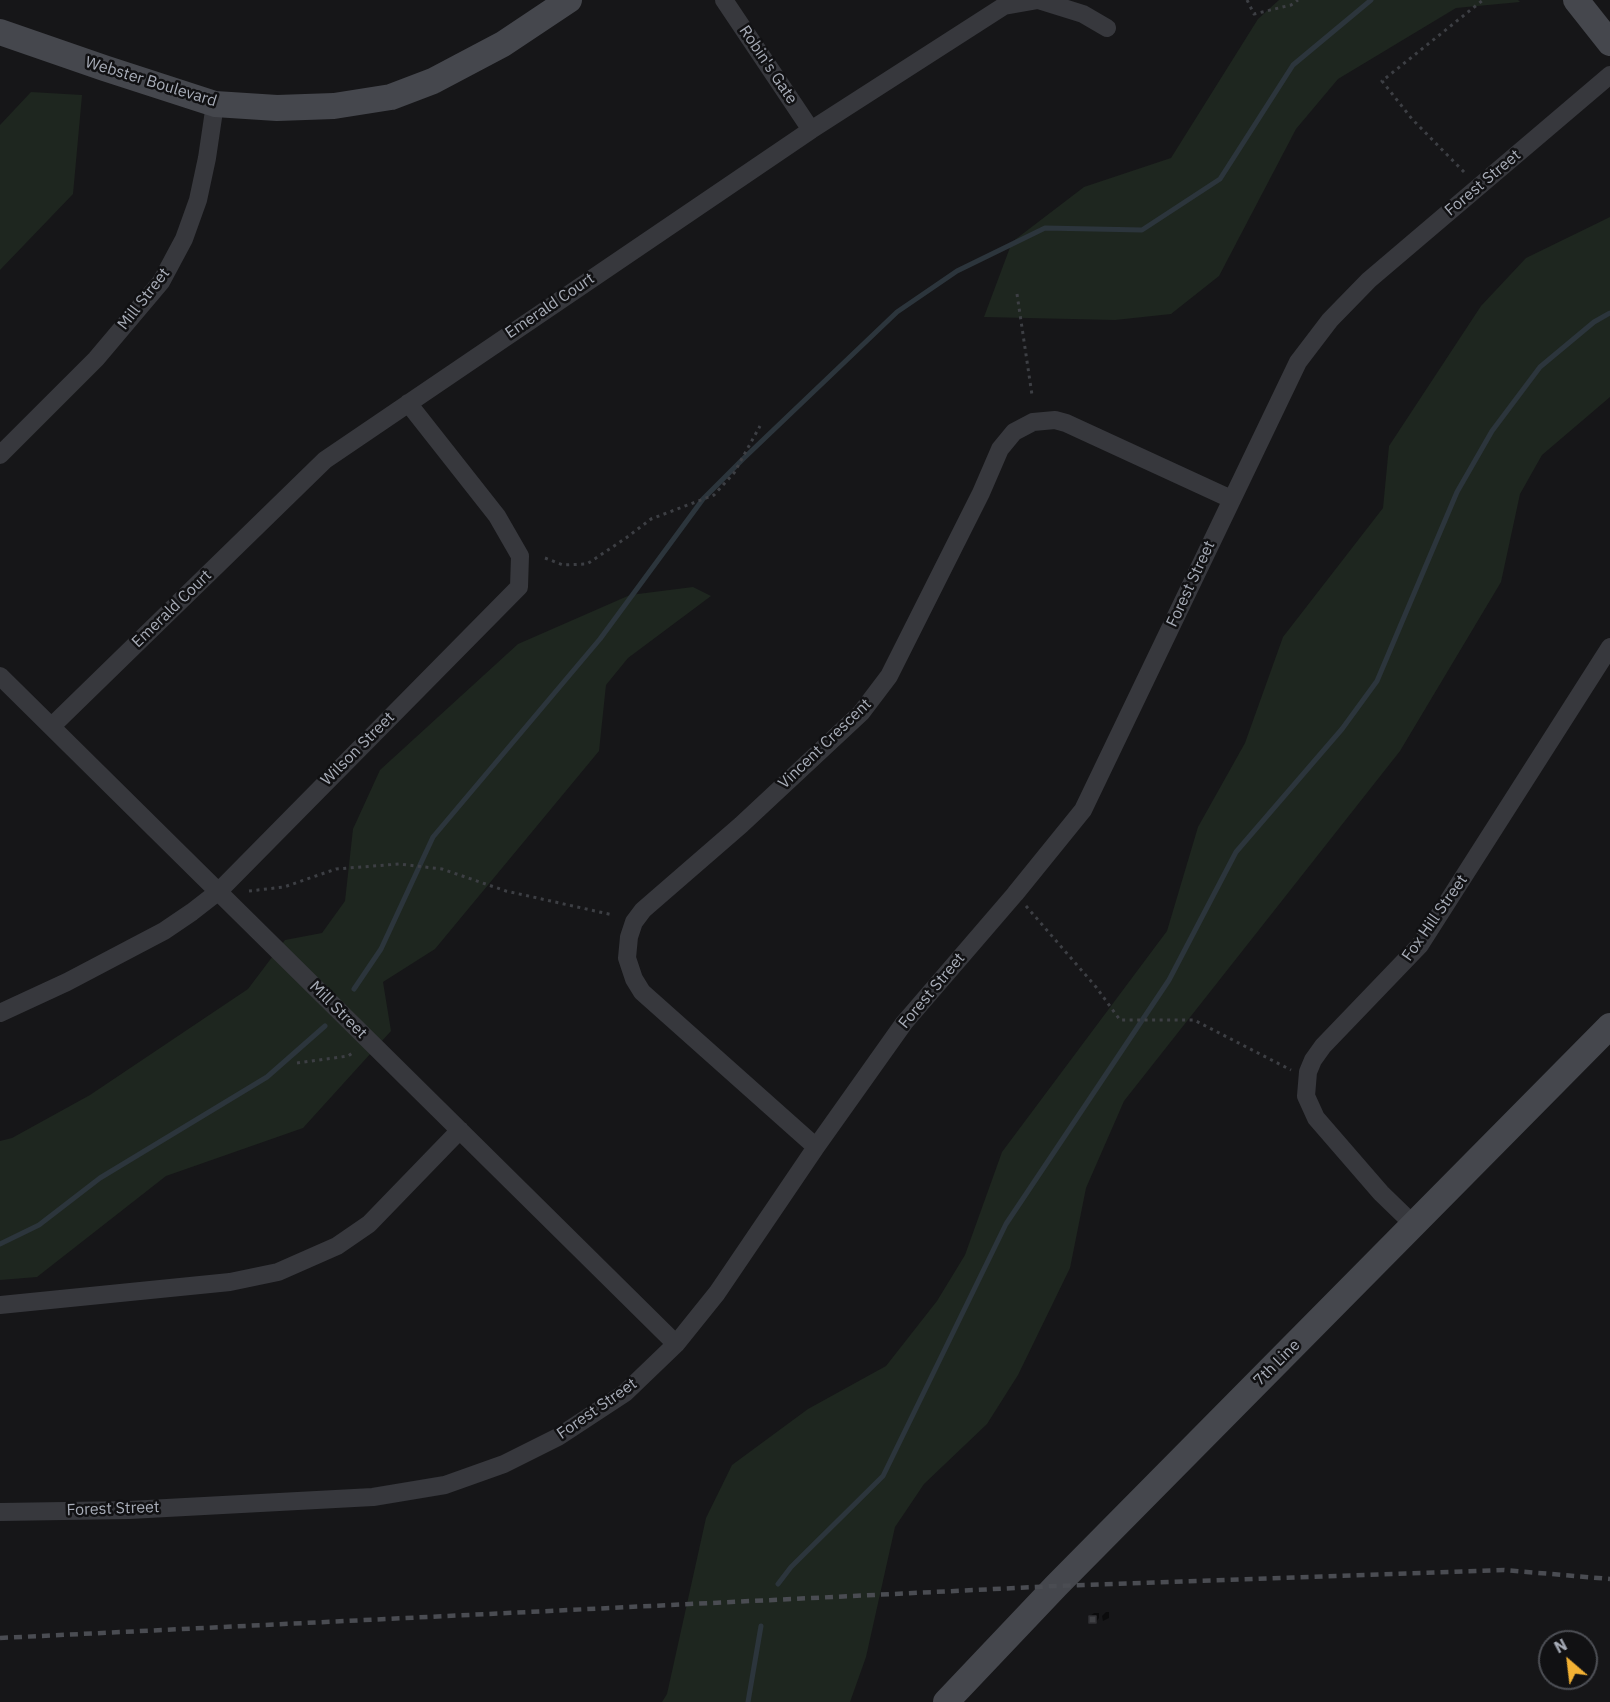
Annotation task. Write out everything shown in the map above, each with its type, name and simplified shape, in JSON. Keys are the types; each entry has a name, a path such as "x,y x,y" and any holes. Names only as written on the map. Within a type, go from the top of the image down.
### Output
{"street":[{"name":"Webster Boulevard","path":"0,32 215,104 277,108 334,105 391,97 433,81 503,44 569,0"},
{"name":"Robin's Gate","path":"724,0 811,130"},
{"name":"Emerald Court","path":"52,726 325,460 811,130 1004,6 1038,0 1083,14 1107,28"},
{"path":"1576,0 1610,43"},
{"name":"Forest Street","path":"0,1512 129,1510 373,1497 445,1485 504,1464 558,1437 625,1393 676,1344 717,1293 904,1023 1015,894 1083,810 1298,362 1330,320 1369,280 1610,75"},
{"name":"Mill Street","path":"0,455 96,359 161,282 184,239 198,200 215,104"},
{"name":"Wilson Street","path":"0,1013 67,982 164,931 219,891 519,587 520,556 497,516 408,403"},
{"name":"Vincent Crescent","path":"816,1147 642,992 634,979 627,957 629,937 634,922 643,910 741,825 861,713 889,676 981,493 1000,449 1014,432 1033,422 1055,420 1066,423 1231,499"},
{"name":"Fox Hill Street","path":"1414,1225 1381,1193 1316,1118 1307,1099 1308,1071 1323,1046 1401,967 1426,936 1610,647"},
{"name":"Mill Street","path":"0,676 676,1344"},
{"name":"7th Line","path":"946,1702 1056,1586 1610,1026"},
{"path":"0,1305 230,1282 278,1272 307,1261 337,1246 369,1224 460,1130"}],"path":[{"path":"1247,0 1254,14 1291,5 1298,0"},
{"path":"1464,172 1413,119 1382,81 1483,0"},
{"path":"1017,294 1032,395"},
{"path":"545,558 562,565 587,564 651,519 714,495 734,473 760,426"},
{"path":"249,891 284,887 336,869 399,864 442,869 506,891 613,915"},
{"path":"1015,894 1096,987 1120,1020 1194,1020 1291,1070"},
{"path":"297,1063 348,1056 367,1040"}],"shaded area":[{"path":"1279,0 1518,0 1520,2 1456,8 1338,79 1296,129 1219,276 1171,314 1115,320 984,317 1012,242 1084,187 1171,158 1258,19"},
{"path":"31,92 82,95 73,194 0,270 0,125"},
{"path":"1610,217 1610,397 1542,455 1520,494 1501,582 1400,751 1124,1101 1086,1188 1070,1268 1018,1375 987,1424 924,1484 895,1527 866,1657 850,1702 662,1702 667,1694 706,1518 732,1465 808,1409 886,1366 937,1301 965,1255 1002,1152 1167,931 1198,827 1245,743 1283,637 1383,508 1389,446 1481,306 1526,258"},
{"path":"693,587 711,596 628,658 606,685 599,751 435,949 383,982 391,1031 303,1128 166,1176 37,1277 0,1280 0,1141 12,1138 90,1095 248,989 285,940 322,933 345,901 353,829 380,770 518,644 630,595"}],"building":[{"path":"1089,1616 1096,1616 1096,1623 1089,1623"}],"waterway":[{"path":"354,989 381,949 433,837 600,639 703,499 743,459 897,312 957,271 1045,228 1142,230 1220,179 1293,65 1371,0"},
{"path":"778,1584 791,1567 883,1476 1006,1224 1169,980 1236,852 1342,729 1377,681 1457,492 1492,431 1540,367 1594,322 1610,313"},
{"path":"0,1244 39,1225 100,1178 267,1077 325,1026"},
{"path":"748,1702 761,1626"}],"railway":[{"path":"0,1638 1056,1586 1504,1570 1610,1579"}]}
